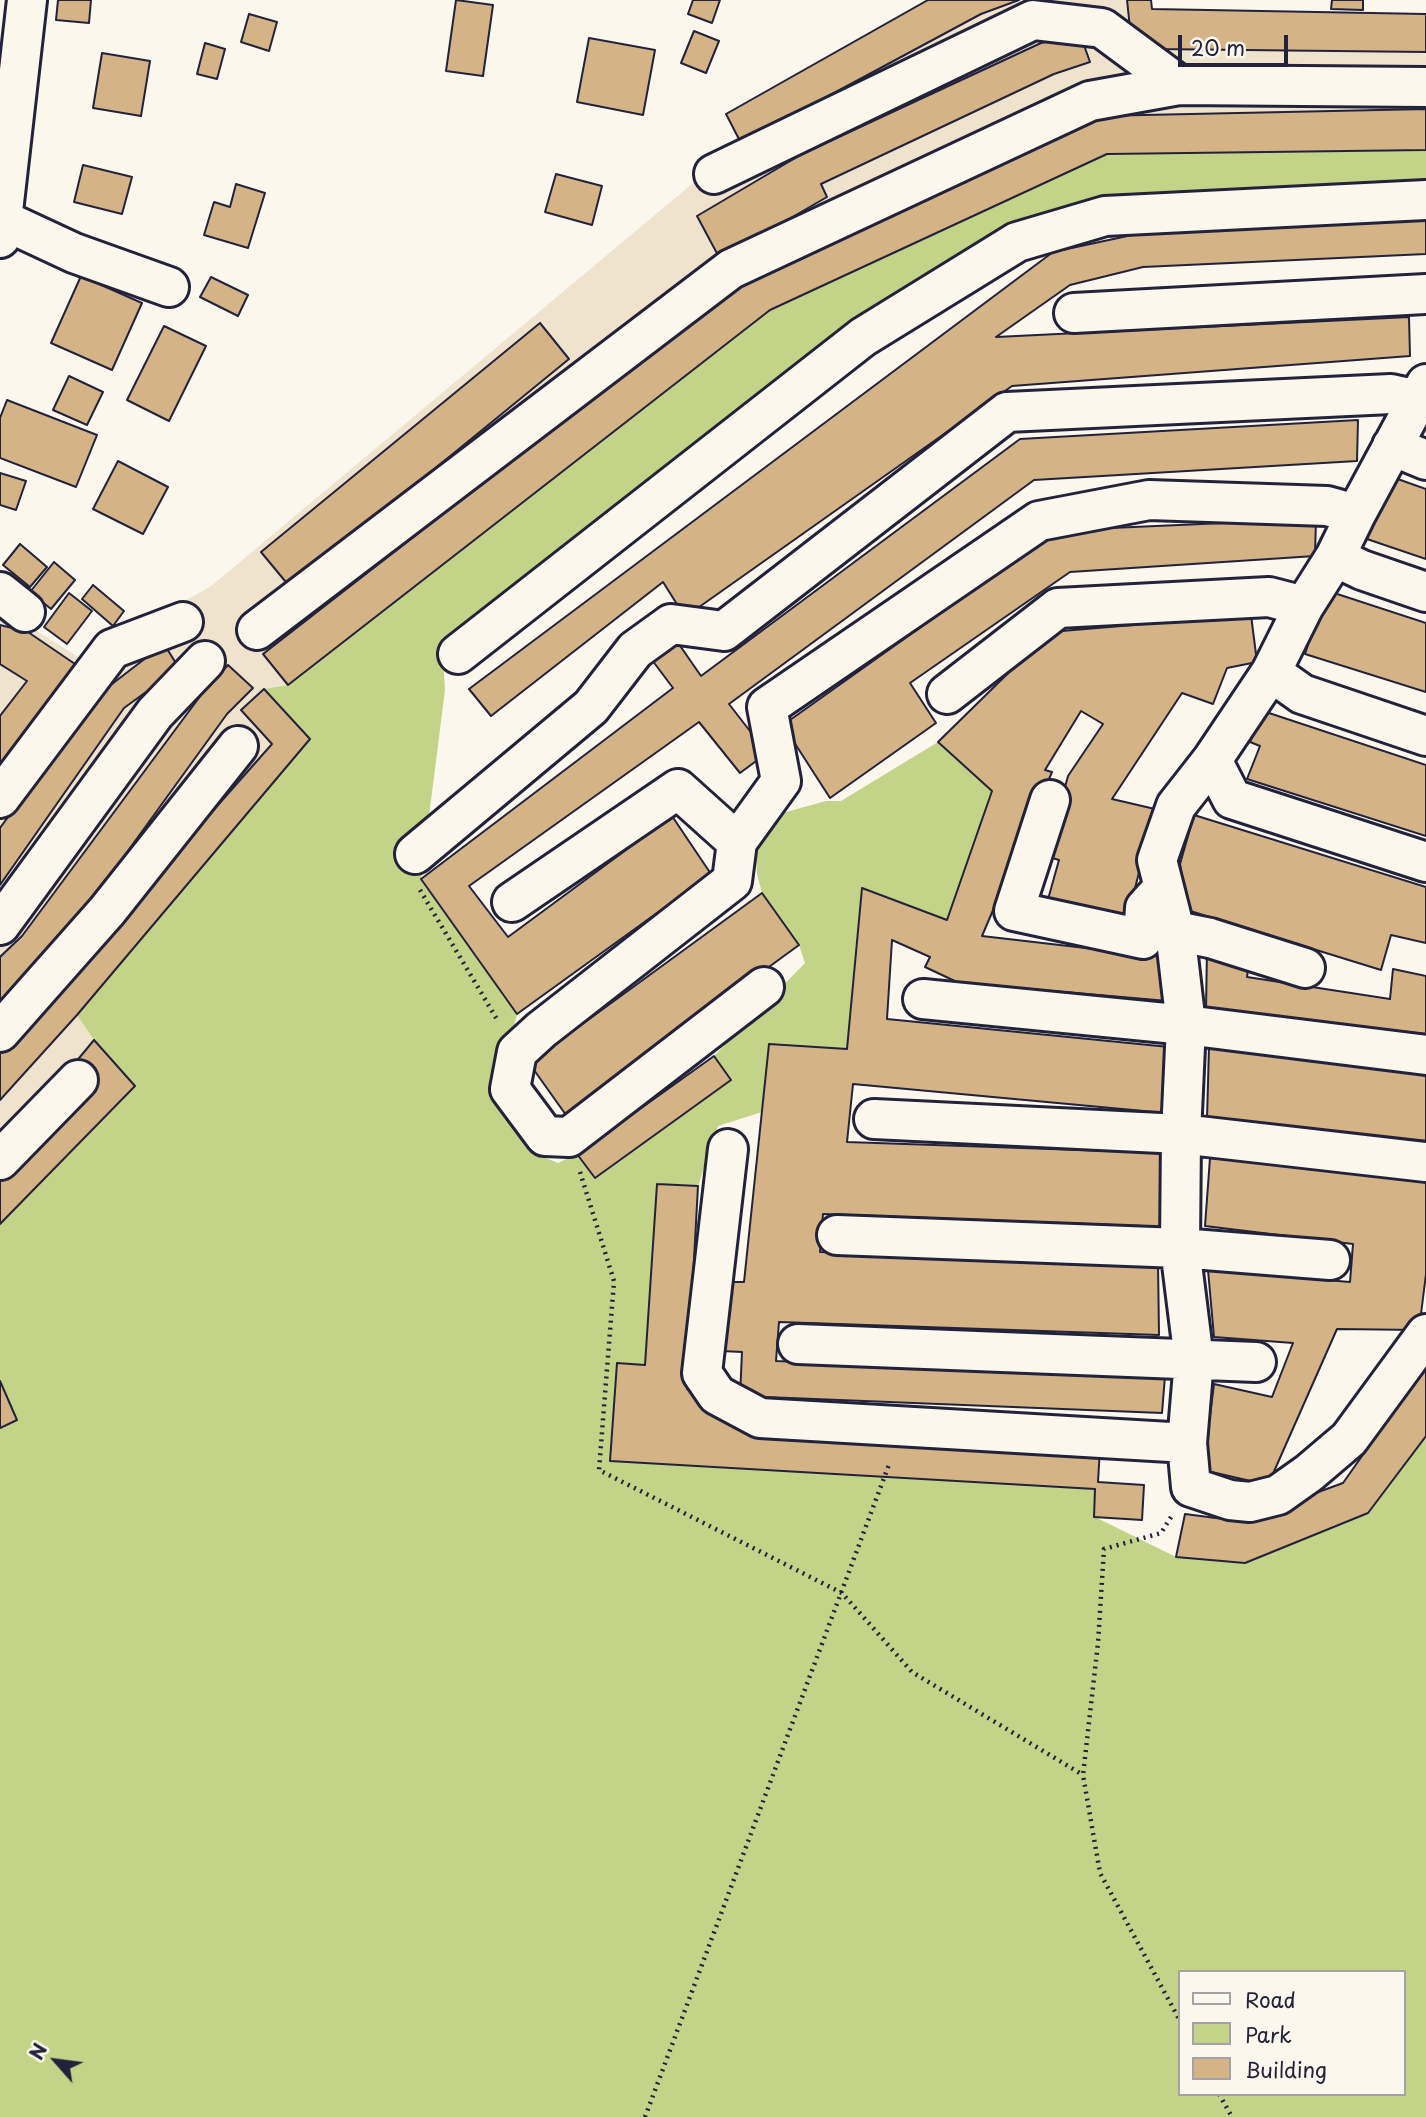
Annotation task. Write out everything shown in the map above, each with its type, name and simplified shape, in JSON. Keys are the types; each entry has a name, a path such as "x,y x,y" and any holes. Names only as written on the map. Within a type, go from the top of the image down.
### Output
{"street":[{"path":"27,0 1,229 169,287"},
{"path":"714,174 1033,20 1102,28 1179,85"},
{"path":"257,630 731,270 1090,101 1179,85 1426,87"},
{"path":"458,654 863,337 1017,242 1105,216 1426,201"},
{"path":"1074,313 1426,294"},
{"path":"415,854 591,707 635,650 671,624 724,631 1007,412 1422,392 1409,453 1356,514 1335,557 1304,606 1271,672 1212,760 1176,806 1157,860 1175,931 1186,1025 1180,1248 1194,1360 1187,1443 1191,1487 1250,1502 1278,1495 1349,1439 1426,1334"},
{"path":"764,987 569,1137 545,1136 510,1088 517,1052 541,1030 732,881 737,842 781,781 767,707 1039,521 1149,500 1327,506 1356,514"},
{"path":"1335,557 1362,570 1426,592"},
{"path":"947,694 1058,608 1269,597 1304,606"},
{"path":"0,798 112,649 183,622"},
{"path":"0,925 155,713 205,661"},
{"path":"1271,672 1302,694 1426,736"},
{"path":"0,1032 107,911 238,746"},
{"path":"1212,760 1232,799 1426,862"},
{"path":"512,902 678,789 737,842"},
{"path":"1050,800 1014,911 1143,939 1145,908 1163,888"},
{"path":"1175,931 1210,938 1305,968"},
{"path":"923,999 1186,1025 1426,1055"},
{"path":"0,1160 78,1080"},
{"path":"874,1119 1181,1134 1426,1163"},
{"path":"728,1149 702,1373 717,1395 760,1418 1187,1443"},
{"path":"837,1235 1180,1248 1330,1260"},
{"path":"798,1344 1256,1362"}],"path":[{"path":"645,2117 904,1426"},
{"path":"1178,2017 1100,1873 1083,1775 1098,1643 1104,1549 1161,1534 1191,1487"},
{"path":"1220,2096 1232,2117"}],"shaded area":[{"path":"928,0 1151,0 1152,9 1426,14 1426,150 1107,154 288,685 265,689 310,739 77,1015 94,1040 135,1086 0,1224 0,618 26,624 80,658 210,587 741,143 726,114"}],"green space":[{"path":"1426,150 1426,189 1011,230 442,645 445,690 421,879 517,1014 498,1093 531,1152 558,1163 577,1154 595,1178 731,1080 714,1056 805,963 799,945 762,893 757,874 756,851 763,831 779,814 826,801 841,801 938,742 992,791 947,920 862,888 847,1049 770,1045 762,1112 718,1126 698,1186 657,1185 645,1365 617,1363 610,1461 1095,1489 1095,1517 1176,1557 1245,1563 1368,1513 1426,1436 1426,2117 0,2117 0,1428 17,1420 0,1381 0,1224 94,1040 77,1015 310,739 264,689 288,685 770,310 1107,154"}],"building":[{"path":"58,0 91,0 89,23 56,20"},
{"path":"456,0 493,5 483,76 446,71"},
{"path":"693,0 720,0 712,23 688,14"},
{"path":"928,0 1019,0 981,14 741,143 726,114"},
{"path":"1127,0 1151,0 1152,9 1426,14 1426,52 1153,49 1130,28"},
{"path":"1332,0 1363,0 1363,10 1331,9"},
{"path":"249,14 277,22 269,51 241,42"},
{"path":"694,31 719,41 706,73 681,63"},
{"path":"1080,34 1090,62 1054,74 821,184 827,197 720,259 697,216 802,154 1041,43"},
{"path":"589,38 655,50 643,115 577,102"},
{"path":"205,43 225,49 217,79 197,74"},
{"path":"102,53 150,61 141,116 93,108"},
{"path":"1426,109 1426,150 1107,154 770,310 288,685 263,654 741,282 1097,116"},
{"path":"83,165 132,177 122,214 74,202"},
{"path":"556,174 602,186 592,225 545,212"},
{"path":"236,184 265,193 248,248 204,235 214,202 230,207"},
{"path":"1426,220 1426,254 1143,267 1070,285 996,337 1409,317 1410,356 1012,386 685,617 663,582 491,716 469,689 1053,252 1132,235"},
{"path":"81,276 142,303 112,370 51,343"},
{"path":"211,277 248,295 238,316 200,297"},
{"path":"540,323 569,359 290,587 261,552"},
{"path":"164,326 206,346 169,421 127,400"},
{"path":"69,376 103,392 87,425 53,410"},
{"path":"7,400 97,435 76,487 0,458 0,418"},
{"path":"1358,420 1357,461 1034,480 729,704 767,753 740,773 699,722 469,886 508,937 672,816 711,874 517,1014 421,879 673,688 649,656 674,637 701,676 1020,439"},
{"path":"118,461 168,487 143,534 93,509"},
{"path":"0,473 26,481 16,510 0,505"},
{"path":"1392,477 1426,489 1426,559 1364,538"},
{"path":"1316,519 1315,556 1070,572 910,683 936,723 830,798 783,725 1032,548 1065,530"},
{"path":"20,544 47,567 30,587 3,565"},
{"path":"54,562 75,580 51,609 30,592"},
{"path":"93,585 124,611 113,626 82,599"},
{"path":"1325,590 1426,623 1426,692 1305,654"},
{"path":"69,593 92,611 67,644 44,627"},
{"path":"1251,615 1257,662 1227,668 1213,704 1182,693 1112,799 1155,809 1126,924 1045,910 1059,860 1046,856 1068,776 1103,724 1081,711 1045,770 1052,772 982,936 1172,958 1168,1001 959,983 925,967 930,957 892,940 887,1019 1169,1047 1165,1113 853,1084 847,1142 1168,1153 1168,1227 823,1214 820,1252 1158,1263 1159,1335 779,1322 776,1361 1165,1376 1162,1413 740,1396 742,1352 722,1351 725,1282 744,1282 769,1044 847,1049 862,888 947,920 992,791 938,742 1050,632"},
{"path":"0,625 28,632 75,664 66,690 0,778 0,716 27,681 0,664"},
{"path":"164,644 179,668 124,708 0,885 0,828 99,694"},
{"path":"228,665 253,688 227,714 49,960 0,1008 0,957 22,936 204,691"},
{"path":"264,689 310,739 77,1015 0,1100 0,1051 272,744 241,710"},
{"path":"1263,711 1426,765 1426,836 1247,779 1260,746 1250,742"},
{"path":"1194,815 1426,887 1426,943 1391,935 1381,970 1187,910 1180,864"},
{"path":"762,893 799,945 566,1115 529,1063"},
{"path":"1207,948 1250,955 1247,977 1390,999 1393,969 1426,976 1426,1034 1206,1010"},
{"path":"94,1040 135,1086 0,1224 0,1176 75,1063"},
{"path":"1209,1047 1426,1073 1426,1142 1207,1119"},
{"path":"714,1056 731,1080 595,1178 577,1154"},
{"path":"1210,1158 1426,1179 1426,1274 1419,1330 1337,1329 1268,1485 1203,1470 1214,1384 1272,1397 1293,1343 1214,1337 1208,1270 1350,1282 1353,1244 1205,1226"},
{"path":"657,1184 698,1186 687,1389 747,1429 1100,1448 1098,1482 1144,1485 1142,1520 1094,1517 1095,1489 610,1461 617,1363 645,1365"},
{"path":"1426,1365 1426,1436 1368,1513 1245,1563 1176,1557 1185,1514 1239,1521 1343,1483"},
{"path":"0,1381 17,1420 0,1428"}]}
